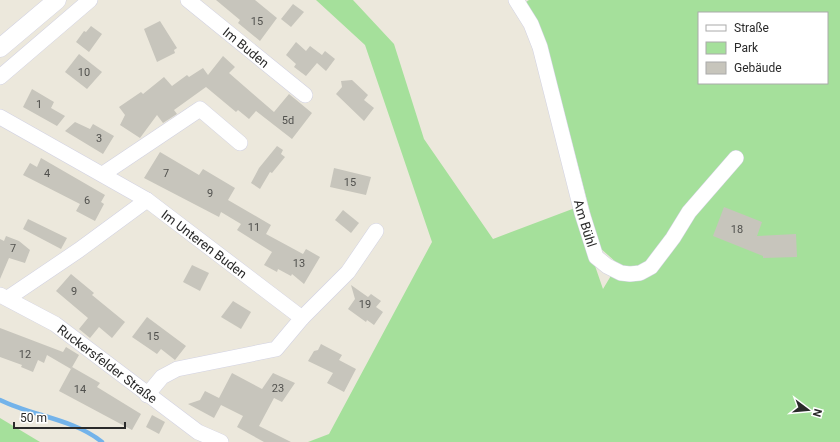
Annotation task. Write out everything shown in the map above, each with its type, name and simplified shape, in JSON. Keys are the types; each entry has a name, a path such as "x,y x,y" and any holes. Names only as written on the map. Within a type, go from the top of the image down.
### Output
{"street":[{"path":"0,48 57,0"},
{"path":"0,77 90,0"},
{"name":"Im Buden","path":"188,0 306,94"},
{"name":"Am Bühl","path":"516,0 531,24 540,47 582,213 596,257 607,266 621,273 630,274 640,273 651,267 673,238 689,212 736,158"},
{"path":"103,174 200,109 240,143"},
{"name":"Im Unteren Buden","path":"0,117 147,200 302,318"},
{"path":"4,297 79,250 147,200"},
{"path":"147,395 162,377 176,369 276,349 302,318 348,272 376,231"},
{"name":"Ruckersfelder Straße","path":"4,297 55,324 147,395 198,432 215,441"}],"green space":[{"path":"316,0 353,0 394,44 424,139 493,239 575,208 603,289 618,264 599,247 546,42 526,2 529,0 840,0 840,442 308,442 329,434 432,242 365,45"},
{"path":"0,418 40,442 0,442"}],"building":[{"path":"216,0 255,0 277,18 260,41 238,23 240,20"},
{"path":"293,4 304,12 291,27 281,19"},
{"path":"160,21 177,48 174,50 175,53 157,62 144,29"},
{"path":"91,26 102,34 89,52 76,42 84,31 86,32"},
{"path":"296,42 306,51 310,46 322,55 325,51 335,59 326,71 317,63 306,76 294,67 296,64 286,55"},
{"path":"79,54 102,72 87,89 65,72"},
{"path":"223,56 235,67 229,73 274,112 289,94 312,113 292,139 256,111 249,119 238,110 236,112 206,87 174,110 177,114 163,123 157,115 140,138 120,125 125,115 119,107 141,92 143,94 164,77 172,86 187,75 189,77 203,68 208,75"},
{"path":"352,80 368,95 364,100 374,108 364,121 336,94 342,87 341,81"},
{"path":"32,89 54,102 51,108 65,116 57,126 23,107"},
{"path":"75,122 90,129 93,124 114,136 103,154 65,131"},
{"path":"277,146 283,150 281,154 285,157 272,173 270,172 260,189 251,183 259,168"},
{"path":"160,152 199,175 203,169 235,188 228,200 271,225 266,234 303,254 306,249 320,257 304,284 292,274 291,276 278,269 277,272 264,265 272,252 237,230 241,224 221,212 219,217 144,178"},
{"path":"41,158 105,195 101,202 104,204 95,221 76,211 80,204 23,175 30,163 37,167"},
{"path":"334,168 371,177 366,195 330,187"},
{"path":"724,207 762,222 757,236 796,234 797,257 763,258 763,256 713,236"},
{"path":"343,210 359,223 351,233 335,220"},
{"path":"28,219 67,238 61,249 23,229"},
{"path":"6,236 19,241 30,250 25,263 9,258 0,279 0,239 4,241"},
{"path":"192,265 209,273 200,291 183,282"},
{"path":"71,274 94,293 92,295 125,322 112,338 99,327 90,338 79,329 88,318 56,291"},
{"path":"351,285 368,297 371,294 381,301 376,307 383,312 374,325 367,320 366,322 348,309 355,299"},
{"path":"233,301 251,312 241,329 221,317"},
{"path":"147,317 186,346 175,360 161,349 157,354 132,337"},
{"path":"0,328 63,352 66,347 79,355 71,369 47,355 44,363 38,360 33,372 21,367 22,365 0,357"},
{"path":"321,344 342,355 339,360 356,369 344,392 327,383 333,373 308,361 314,351 318,350"},
{"path":"72,367 100,383 97,387 141,414 132,430 59,391"},
{"path":"232,373 262,389 273,373 295,383 282,402 274,398 259,426 291,442 264,442 237,427 243,416 221,405 214,418 188,404 200,400 205,391 219,398"},
{"path":"152,415 165,422 159,434 146,427"}],"waterway":[{"path":"0,400 79,428 102,442"}]}
